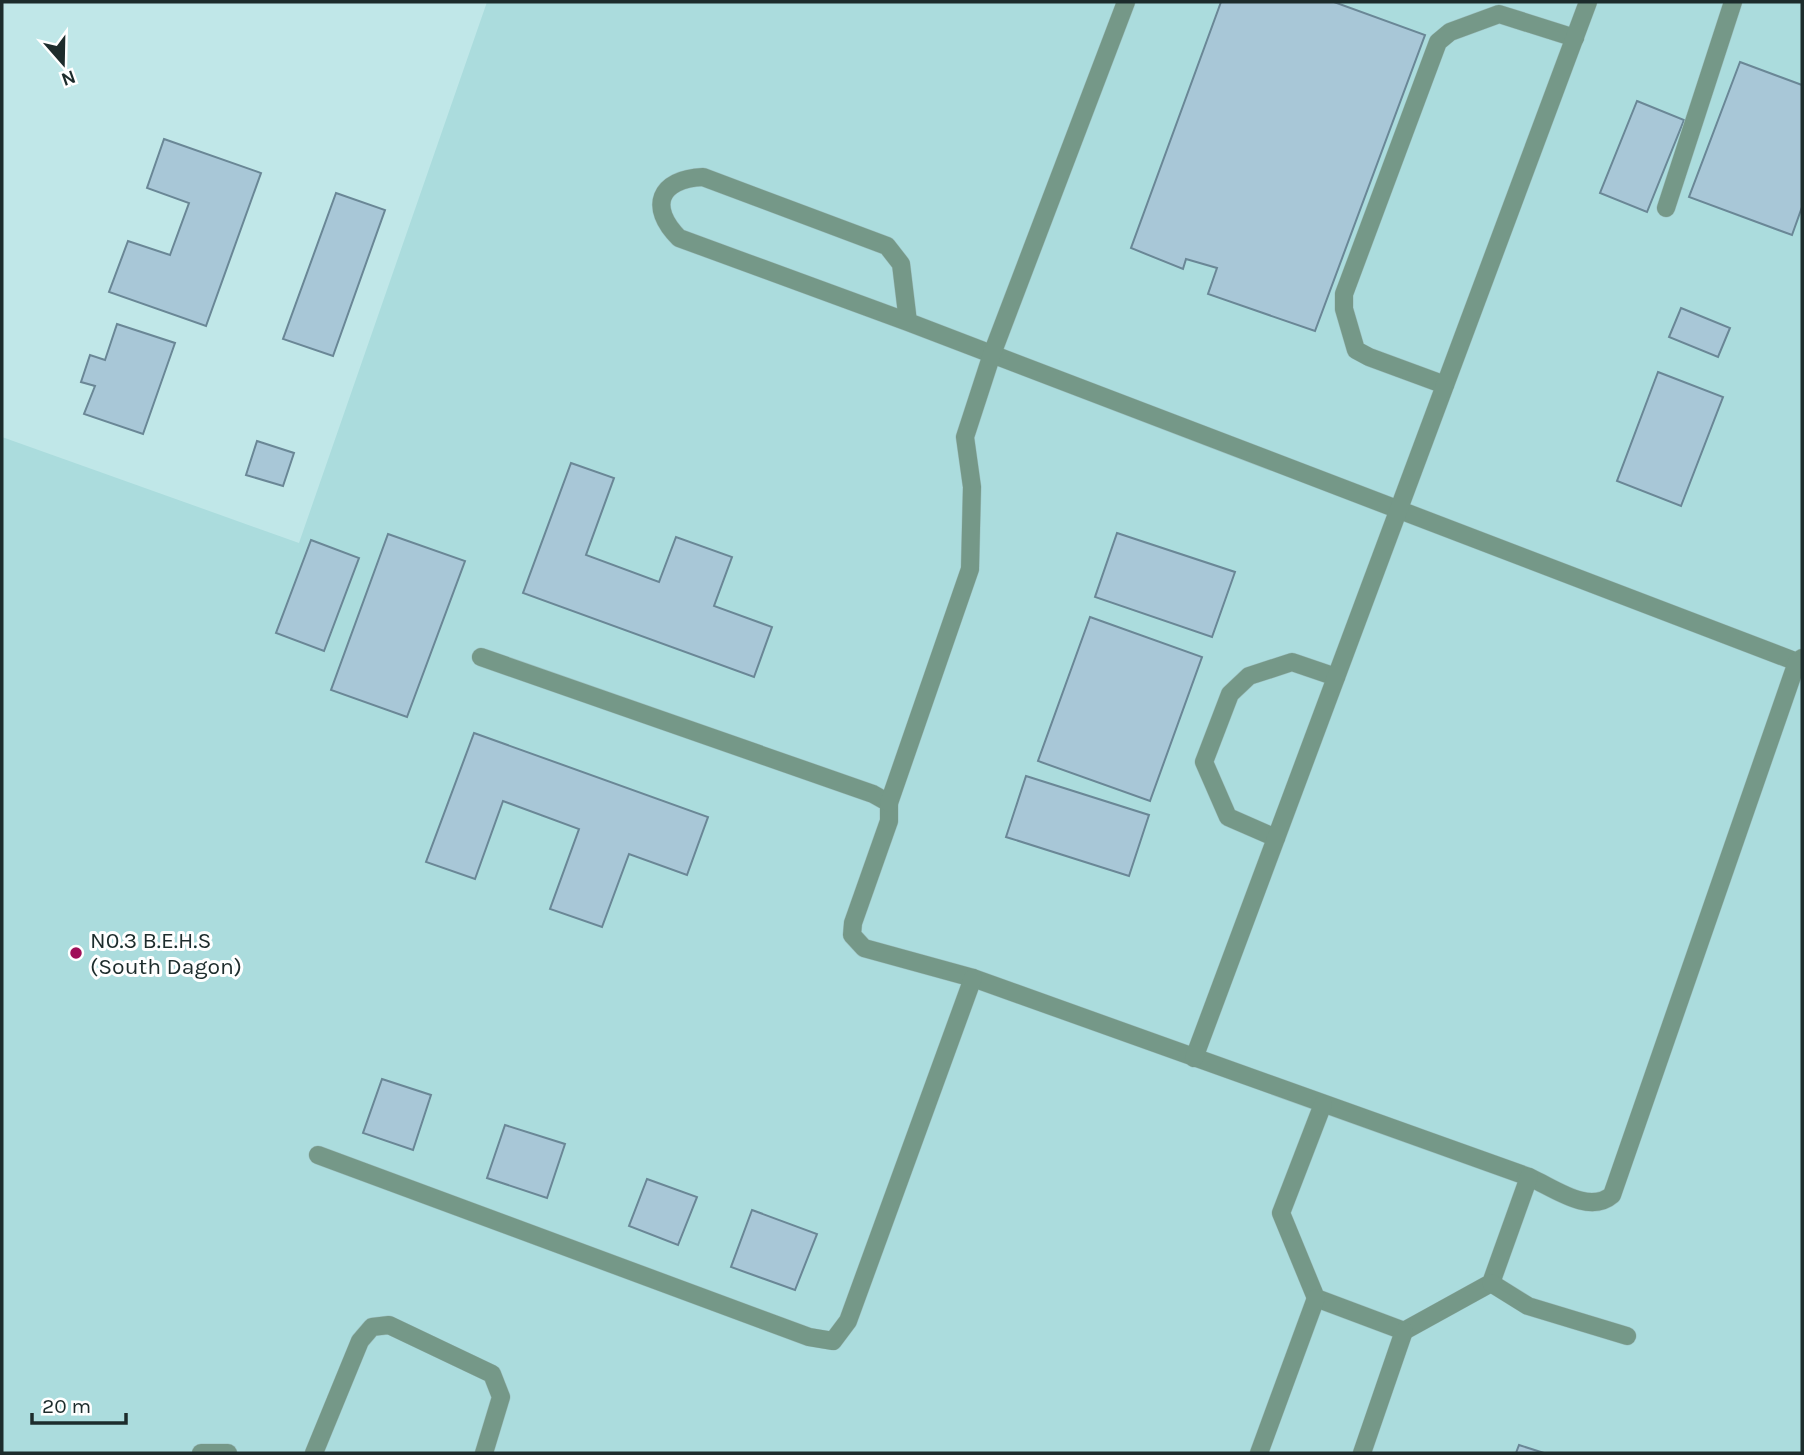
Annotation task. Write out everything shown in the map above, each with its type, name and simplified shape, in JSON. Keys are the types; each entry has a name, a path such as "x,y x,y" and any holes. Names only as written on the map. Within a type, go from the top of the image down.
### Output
{"lane":[{"path":"908,322 901,264 887,246 703,177 685,178 669,186 661,199 664,223 679,238 908,322 992,354 1399,509 1799,660 1612,1195 1602,1203 1590,1204 1529,1177 973,978 863,948 852,935 853,923 889,821 889,803 970,569 972,487 965,437 992,354 1126,2"},
{"path":"1195,1058 1588,2"},
{"path":"1666,208 1733,2"},
{"path":"1445,385 1356,350 1343,301 1424,80 1442,36 1490,16 1508,16 1575,38"},
{"path":"481,657 889,803"},
{"path":"1276,838 1228,817 1204,762 1230,694 1249,676 1292,662 1336,677"},
{"path":"318,1155 809,1337 833,1341 848,1321 973,978"},
{"path":"1259,1453 1316,1297 1280,1213 1323,1104"},
{"path":"1362,1453 1404,1331 1491,1283 1529,1177"},
{"path":"1491,1283 1528,1306 1627,1336"},
{"path":"1316,1297 1404,1331"},
{"path":"314,1453 360,1341 372,1328 389,1325 492,1374 501,1398 497,1420 484,1453"},
{"path":"201,1453 228,1453"}],"shaded area":[{"path":"487,2 1802,2 1802,1453 2,1453 2,437 299,543"}],"building":[{"path":"1221,2 1334,2 1425,35 1315,331 1208,294 1217,268 1186,259 1183,269 1131,248"},
{"path":"1740,62 1802,85 1802,207 1792,235 1689,197"},
{"path":"1637,101 1684,120 1647,212 1600,193"},
{"path":"164,139 261,173 206,326 109,292 128,241 170,255 189,203 147,188"},
{"path":"336,193 385,210 333,356 283,339"},
{"path":"1681,308 1730,328 1718,357 1669,337"},
{"path":"117,324 175,343 143,434 84,414 95,386 81,382 90,355 105,360"},
{"path":"1658,372 1723,397 1681,506 1617,481"},
{"path":"257,441 294,453 283,486 246,475"},
{"path":"571,463 614,478 586,555 659,582 676,537 732,557 714,606 772,627 754,677 523,593"},
{"path":"1117,533 1235,572 1212,637 1095,597"},
{"path":"388,534 465,561 407,717 331,690"},
{"path":"311,540 359,558 324,651 276,633"},
{"path":"1090,617 1202,657 1150,801 1038,761"},
{"path":"474,733 708,817 687,875 629,854 602,927 550,909 579,829 503,801 475,879 426,862"},
{"path":"1026,776 1149,815 1129,876 1006,837"},
{"path":"382,1079 431,1095 413,1150 363,1133"},
{"path":"505,1125 565,1144 547,1198 487,1178"},
{"path":"647,1179 697,1197 678,1245 629,1226"},
{"path":"752,1210 817,1234 795,1290 731,1267"},
{"path":"1519,1445 1544,1453 1516,1453"}],"place":[{"name":"N0.3 B.E.H.S (South Dagon)","path":"76,953"}]}
